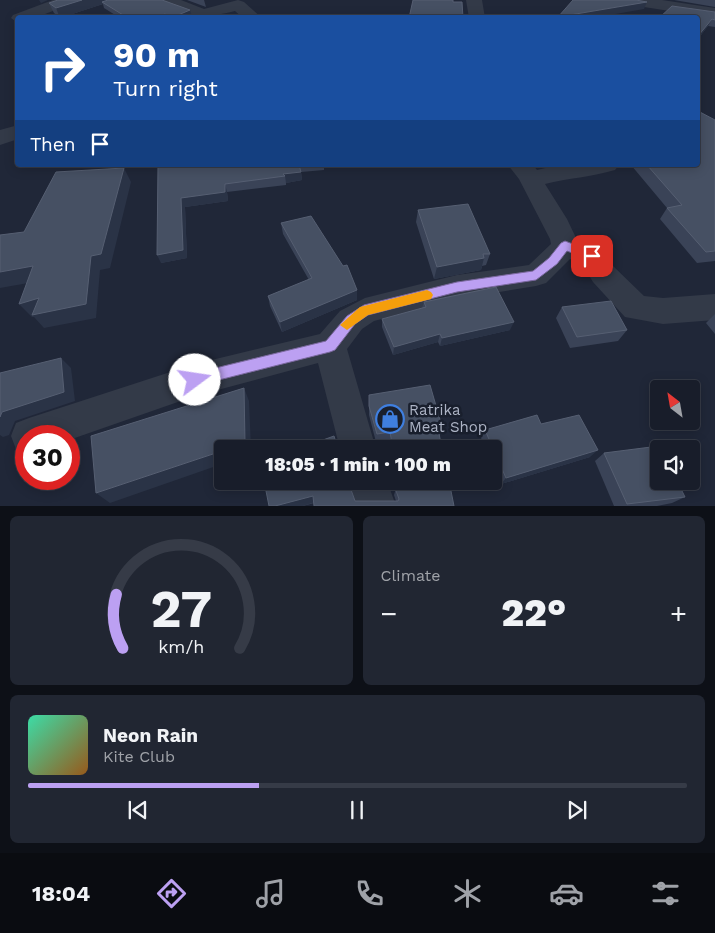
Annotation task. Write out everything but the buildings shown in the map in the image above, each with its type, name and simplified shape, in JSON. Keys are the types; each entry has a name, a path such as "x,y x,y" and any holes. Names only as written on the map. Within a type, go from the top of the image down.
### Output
{"street":[{"path":"45,14 68,0"},
{"path":"166,0 203,14 238,5 250,15"},
{"path":"474,0 476,15"},
{"path":"631,0 704,8"},
{"path":"0,24 15,19"},
{"path":"0,138 15,132"},
{"path":"63,425 195,380 330,346 351,320 364,311 457,287 536,276 553,261 565,246 564,236 555,217 539,195 527,172 590,167"},
{"path":"565,246 592,256 603,274 636,308 663,311 715,307"},
{"path":"330,346 356,440"},
{"path":"371,490 376,506"}],"slow traffic":[{"path":"347,325 364,311 427,295"}],"place":[{"name":"Ratrika Meat Shop","path":"390,419"}],"route":[{"path":"195,380 330,346 351,320 364,311 457,287 536,276 553,261 565,246 592,256"}]}
